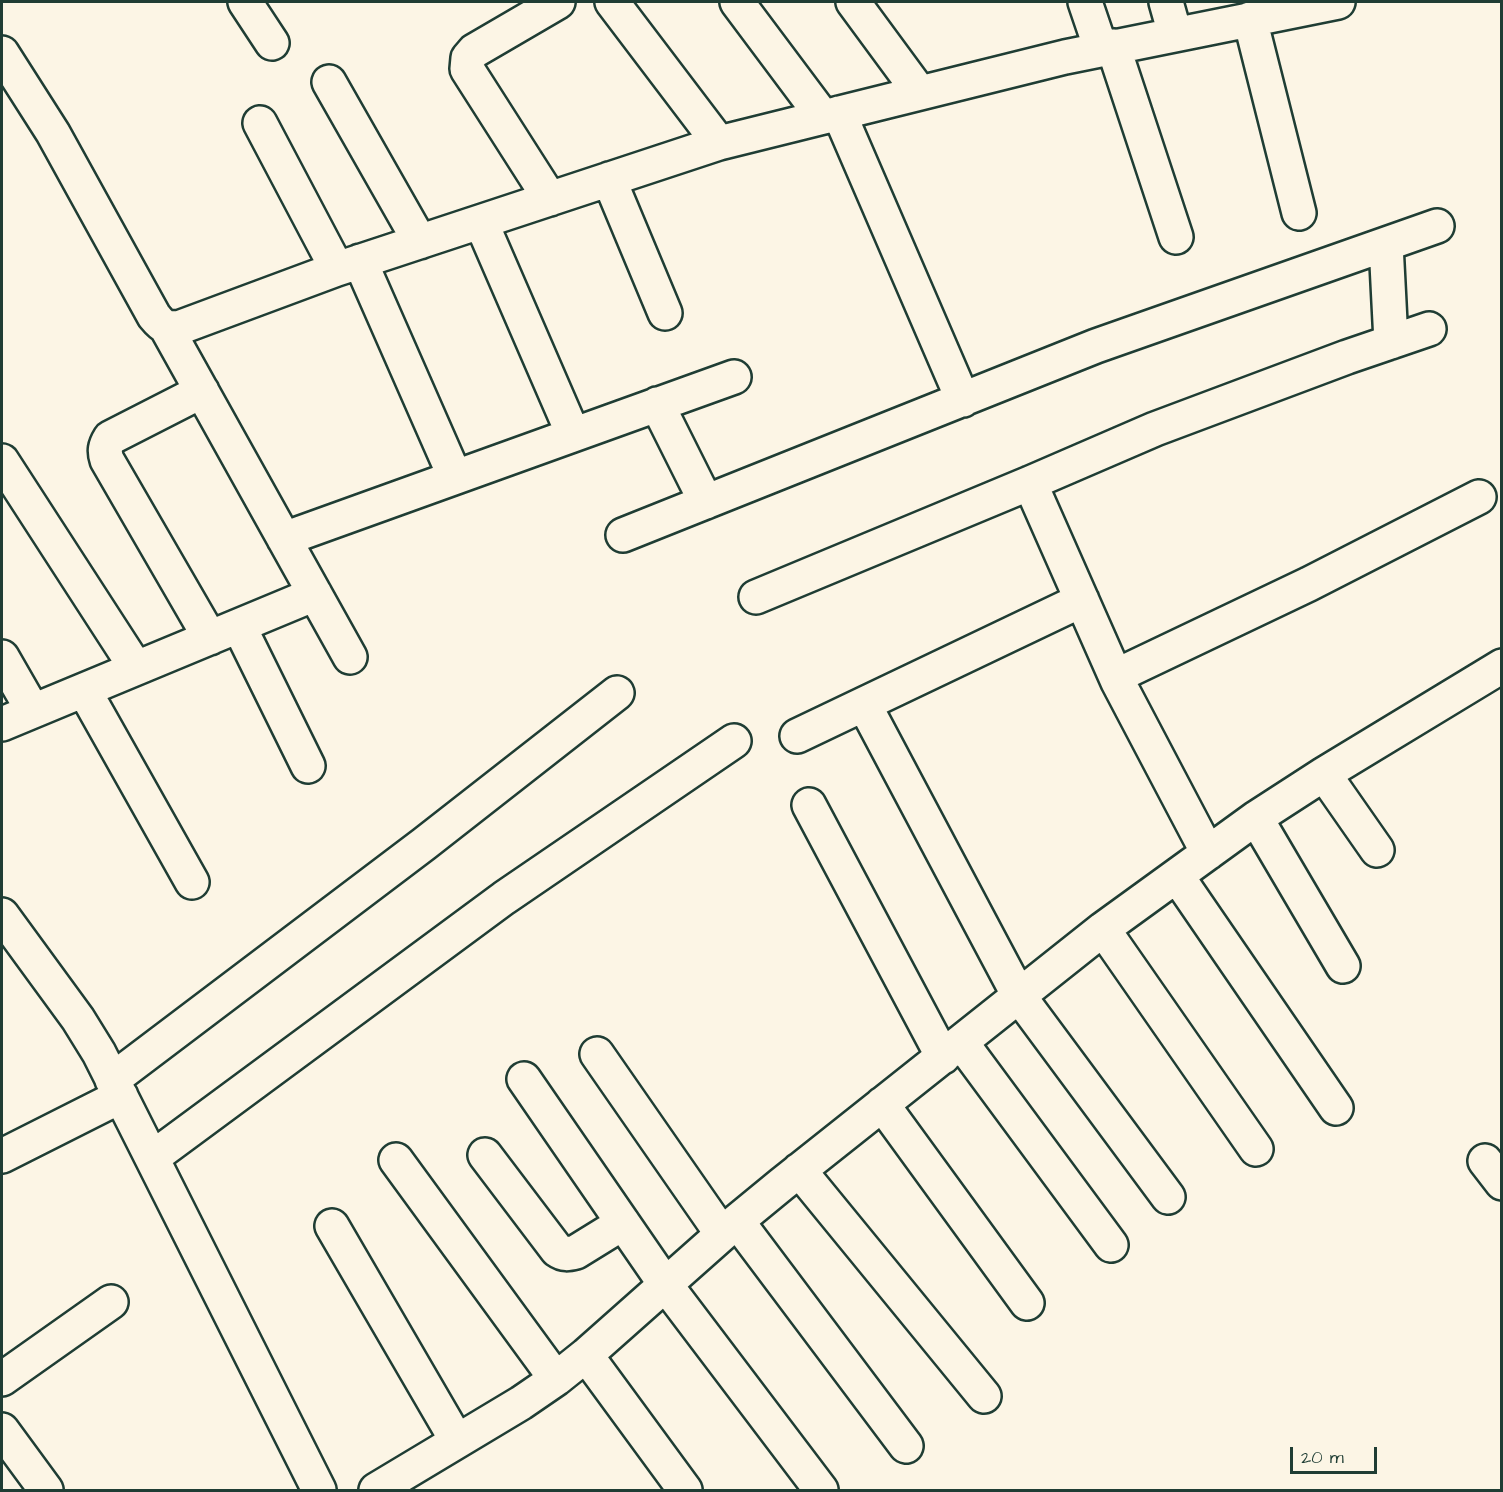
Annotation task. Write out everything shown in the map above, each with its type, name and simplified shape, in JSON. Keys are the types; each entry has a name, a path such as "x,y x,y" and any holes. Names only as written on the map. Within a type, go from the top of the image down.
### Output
{"street":[{"path":"245,2 272,43"},
{"path":"550,199 466,69 468,58 474,51 558,2"},
{"path":"612,2 719,143"},
{"path":"737,2 831,115 963,400"},
{"path":"853,2 920,93"},
{"path":"1085,2 1107,48 1176,237"},
{"path":"1166,2 1175,34"},
{"path":"2,53 53,133 154,316 161,325 171,328 181,327 349,265 719,143 1259,12 1338,2"},
{"path":"1259,12 1299,213"},
{"path":"329,82 420,242"},
{"path":"260,123 349,265 455,477"},
{"path":"609,179 665,313"},
{"path":"481,222 573,434"},
{"path":"623,535 1096,346 1437,226"},
{"path":"1386,244 1391,342"},
{"path":"166,327 350,657"},
{"path":"756,597 1155,429 1428,329"},
{"path":"284,538 734,377"},
{"path":"202,391 110,438 104,451 107,460 225,632 308,765"},
{"path":"657,404 706,502"},
{"path":"2,461 136,668"},
{"path":"1030,483 1116,675 1208,853"},
{"path":"1116,675 1309,584 1479,497"},
{"path":"2,724 315,594"},
{"path":"797,736 1082,600"},
{"path":"2,657 33,711"},
{"path":"376,1491 520,1402 586,1355 730,1227 799,1170 1103,929 1256,818 1502,666"},
{"path":"84,690 192,882"},
{"path":"2,1156 117,1088 616,693"},
{"path":"864,704 1019,996 1168,1197"},
{"path":"152,1158 504,898 734,741"},
{"path":"1324,774 1377,850"},
{"path":"808,805 952,1049 1111,1245"},
{"path":"1256,818 1343,966"},
{"path":"1178,876 1336,1108"},
{"path":"2,915 88,1034 319,1491"},
{"path":"1103,929 1256,1149"},
{"path":"597,1054 730,1227 906,1446"},
{"path":"524,1079 665,1284 821,1491"},
{"path":"882,1104 1027,1303"},
{"path":"484,1155 557,1250 562,1253 576,1252 622,1223"},
{"path":"396,1160 556,1378"},
{"path":"799,1170 984,1396"},
{"path":"332,1226 457,1441"},
{"path":"2,1380 111,1302"},
{"path":"586,1355 685,1491"},
{"path":"2,1430 46,1491"}]}
